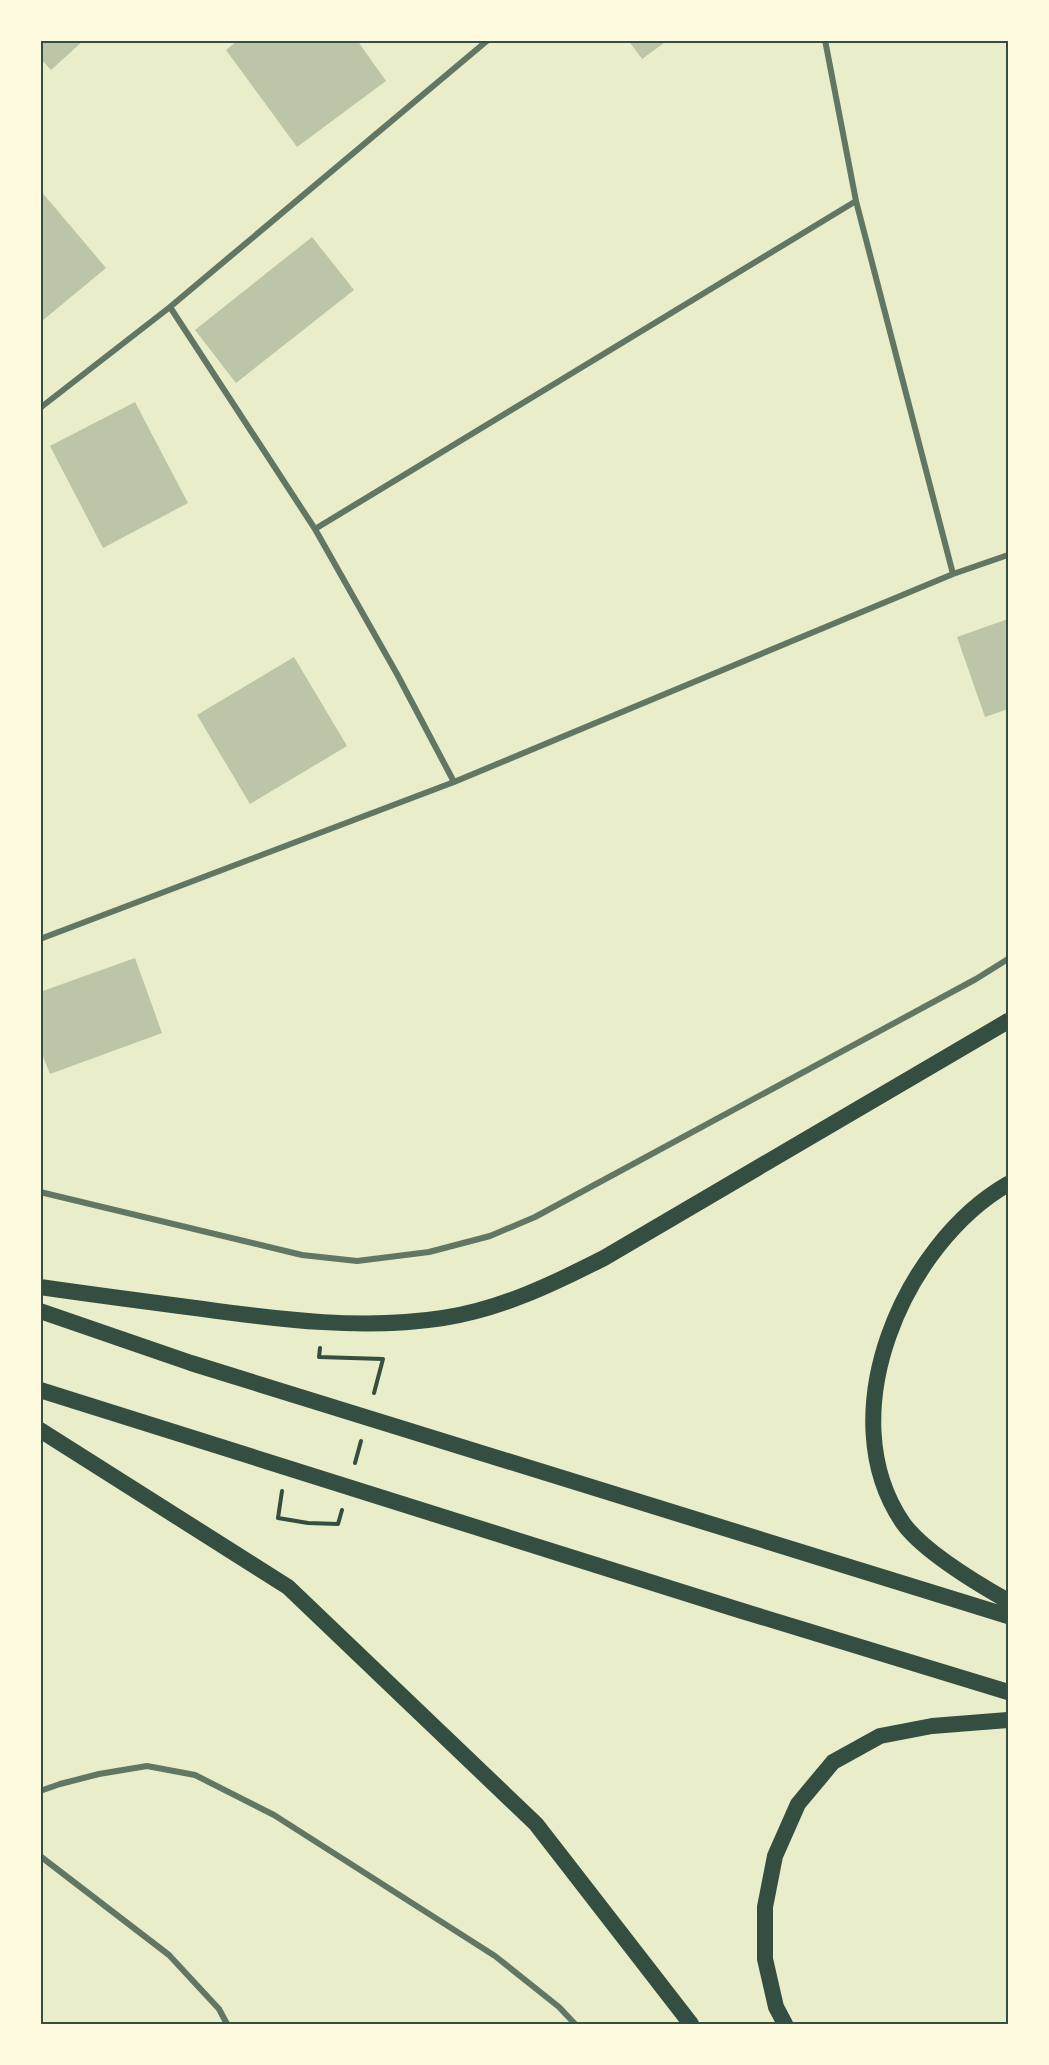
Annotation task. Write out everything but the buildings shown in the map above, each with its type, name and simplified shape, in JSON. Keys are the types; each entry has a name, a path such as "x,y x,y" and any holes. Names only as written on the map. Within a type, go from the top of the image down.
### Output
{"highway":[{"path":"40,1287 259,1317 322,1322 383,1323 443,1318 500,1305 549,1286 604,1258 1008,1021"},
{"path":"1008,1184 994,1192 964,1217 938,1244 911,1284 883,1355 876,1384 873,1417 875,1452 882,1479 893,1506 905,1525 952,1565 1008,1601"},
{"path":"40,1311 191,1363 1008,1616"},
{"path":"40,1390 1008,1692"},
{"path":"40,1430 288,1587 536,1824 691,2025"},
{"path":"785,2025 776,2007 765,1959 765,1907 775,1856 798,1804 833,1762 880,1736 932,1726 1008,1720"}],"street":[{"path":"40,408 170,307 488,40"},
{"path":"825,40 856,201 953,574"},
{"path":"315,529 856,201"},
{"path":"170,307 315,529 454,782"},
{"path":"40,939 454,782 953,574 1008,555"},
{"path":"40,1192 302,1255 357,1261 429,1252 490,1236 535,1217 976,980 1008,959"},
{"path":"40,1791 99,1774 147,1766 195,1775 274,1815 409,1899 495,1956 559,2007 575,2025"},
{"path":"40,1856 168,1955 219,2009 227,2025"}],"path":[{"path":"356,1356 383,1359"},
{"path":"285,1466 278,1518 308,1523 338,1524"}]}
